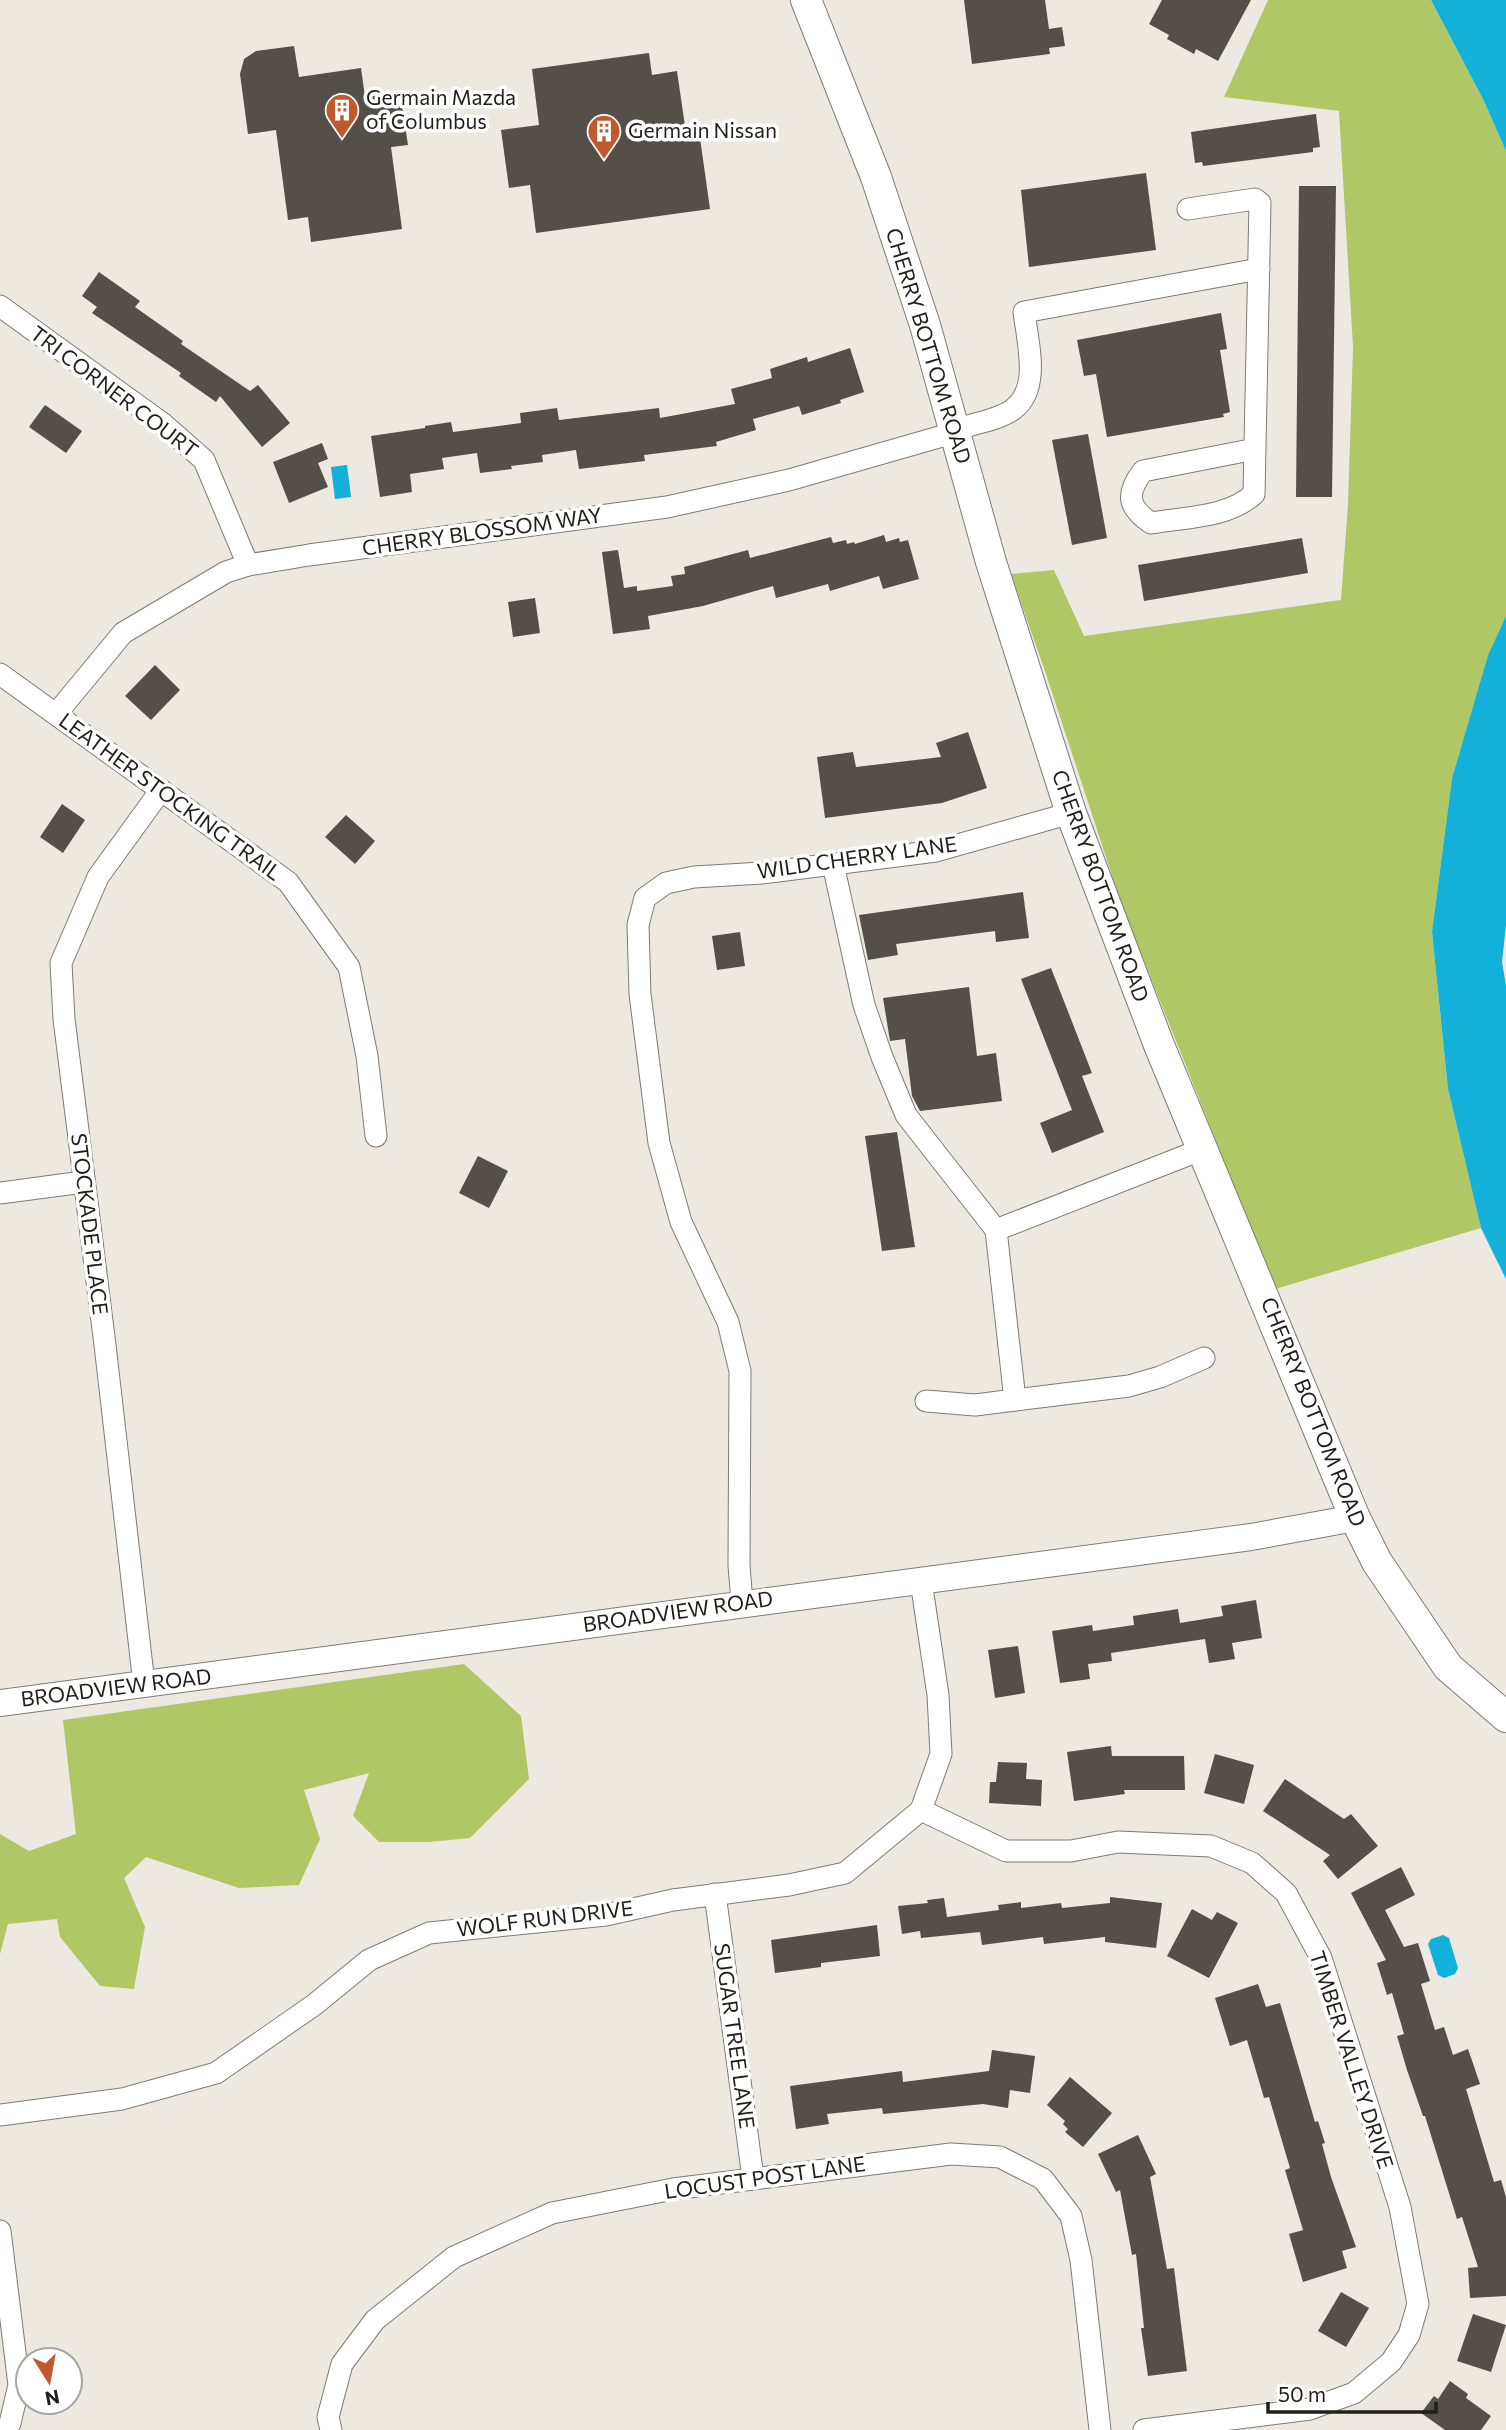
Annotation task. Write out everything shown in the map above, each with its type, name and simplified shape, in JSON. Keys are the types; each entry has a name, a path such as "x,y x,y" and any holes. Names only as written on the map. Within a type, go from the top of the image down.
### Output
{"main road":[{"name":"CHERRY BOTTOM ROAD","path":"806,0 876,177 925,324 991,562 1071,813 1159,1045 1355,1518 1377,1562 1448,1667 1506,1717"}],"street":[{"path":"1188,209 1255,199 1261,203 1255,494 1243,504 1229,510 1151,523 1138,514 1131,501 1133,485 1143,471 1255,449"},
{"name":"CHERRY BLOSSOM WAY","path":"56,714 123,633 226,572 248,565 667,508 789,480 946,435 953,430 1004,415 1020,404 1030,386 1024,312 1259,269"},
{"name":"TRI CORNER COURT","path":"0,306 162,423 204,460 248,565"},
{"name":"LEATHER STOCKING TRAIL","path":"0,674 288,882 349,967 367,1056 376,1136"},
{"name":"STOCKADE PLACE","path":"144,1684 64,1019 61,963 99,877 161,790"},
{"name":"WILD CHERRY LANE","path":"743,1603 738,1565 740,1371 727,1322 681,1222 659,1143 639,994 638,925 645,898 666,883 694,877 762,873 936,850 1071,813"},
{"path":"832,864 864,1005 906,1115 996,1230 1015,1400"},
{"path":"996,1230 1203,1149"},
{"path":"0,1193 83,1182"},
{"path":"926,1401 975,1405 1129,1386 1160,1377 1204,1358"},
{"name":"BROADVIEW ROAD","path":"0,1703 1251,1537 1355,1518"},
{"path":"921,1581 938,1695 941,1754 921,1810"},
{"name":"WOLF RUN DRIVE","path":"0,2115 122,2099 216,2073 314,2005 369,1960 429,1933 607,1915 673,1900 789,1885 845,1873 921,1810"},
{"name":"TIMBER VALLEY DRIVE","path":"921,1810 1006,1851 1071,1851 1118,1842 1211,1846 1252,1863 1286,1893 1321,1958 1400,2207 1418,2304 1409,2335 1391,2362 1354,2393 1310,2409 1144,2430"},
{"name":"SUGAR TREE LANE","path":"715,1894 753,2178"},
{"name":"LOCUST POST LANE","path":"331,2430 328,2417 342,2364 374,2320 454,2258 552,2213 673,2189 951,2154 1000,2157 1044,2179 1071,2216 1081,2260 1100,2430"},
{"path":"0,2231 19,2385 6,2430"}],"green space":[{"path":"1268,0 1431,0 1484,101 1506,151 1506,616 1488,655 1452,778 1432,932 1448,1089 1481,1228 1275,1289 1121,903 1011,574 1054,570 1084,636 1341,600 1348,504 1353,347 1339,111 1224,97"},
{"path":"464,1664 521,1716 529,1779 470,1838 429,1842 379,1842 353,1816 369,1773 304,1790 320,1839 299,1885 239,1888 146,1857 124,1878 145,1927 134,1989 100,1986 60,1937 57,1919 8,1924 0,1954 0,1834 29,1851 76,1834 63,1720"}],"water":[{"path":"1431,0 1506,0 1506,151 1484,101"},
{"path":"347,465 351,497 335,499 331,467"},
{"path":"1506,616 1506,925 1502,962 1506,985 1506,1279 1481,1228 1448,1089 1432,932 1452,778 1488,655"},
{"path":"1443,1935 1449,1938 1458,1968 1455,1974 1444,1978 1438,1975 1428,1944 1431,1939"}],"building":[{"path":"964,0 1045,0 1049,29 1062,27 1065,46 1049,48 1050,54 972,64"},
{"path":"1162,0 1251,0 1218,61 1196,49 1194,54 1167,39 1169,35 1149,24"},
{"name":"Germain Mazda of Columbus","path":"294,46 299,77 361,68 365,97 400,93 408,145 391,147 402,229 311,242 308,217 288,220 276,130 248,134 240,74 244,59 256,51"},
{"name":"Germain Nissan","path":"649,53 652,75 677,71 686,133 699,131 710,209 536,233 530,185 509,188 501,130 539,125 532,69"},
{"path":"1316,114 1320,147 1313,148 1313,152 1203,166 1202,162 1195,163 1191,132"},
{"path":"1146,173 1156,250 1029,267 1021,190"},
{"path":"1299,186 1336,186 1332,497 1296,497"},
{"path":"99,272 140,301 135,307 183,341 181,344 250,391 258,385 290,423 262,447 220,396 216,402 179,376 181,373 92,313 97,307 82,296"},
{"path":"1221,313 1227,349 1220,350 1230,412 1223,414 1224,417 1107,437 1096,374 1084,376 1077,340"},
{"path":"850,348 864,392 840,400 841,403 802,415 799,406 753,419 756,430 716,442 717,446 644,455 645,461 579,469 576,450 542,455 543,462 480,473 477,453 442,458 444,469 410,474 412,492 380,497 371,436 451,422 453,432 521,423 520,413 557,408 559,420 659,408 660,418 735,404 731,389 772,378 770,369 807,357 808,362"},
{"path":"45,405 82,431 66,453 29,427"},
{"path":"1088,434 1107,538 1072,545 1052,440"},
{"path":"322,443 328,459 318,463 328,487 289,503 273,462"},
{"path":"884,535 886,542 899,538 900,542 908,540 919,579 883,589 879,576 830,591 828,584 776,598 773,586 703,606 648,616 650,629 613,634 602,552 618,550 624,588 637,586 637,591 673,586 671,576 685,574 684,567 748,550 750,558 831,537 833,543 846,540 847,544 855,544"},
{"path":"1302,538 1308,573 1144,601 1138,565"},
{"path":"535,598 540,633 513,637 508,602"},
{"path":"155,665 180,690 151,720 125,696"},
{"path":"968,732 987,788 942,803 825,818 817,757 853,752 856,767 941,757 936,743"},
{"path":"62,804 85,820 63,853 40,837"},
{"path":"346,815 375,841 355,864 325,837"},
{"path":"1023,892 1029,938 996,942 995,931 896,944 898,955 868,960 859,915"},
{"path":"740,932 745,966 717,970 712,936"},
{"path":"1051,968 1092,1073 1082,1076 1104,1132 1052,1153 1040,1123 1072,1110 1021,979"},
{"path":"969,987 977,1056 996,1053 1002,1101 920,1111 912,1096 905,1039 890,1041 883,998"},
{"path":"897,1132 915,1247 882,1251 865,1136"},
{"path":"478,1156 508,1171 489,1208 459,1193"},
{"path":"1256,1600 1262,1638 1232,1643 1235,1659 1209,1663 1205,1639 1111,1653 1112,1661 1088,1664 1090,1679 1060,1683 1052,1631 1092,1625 1093,1631 1134,1625 1133,1616 1178,1609 1180,1623 1223,1616 1221,1606"},
{"path":"1018,1646 1025,1693 995,1698 988,1650"},
{"path":"1111,1746 1112,1756 1184,1756 1185,1790 1124,1790 1125,1794 1074,1801 1067,1752"},
{"path":"1215,1754 1254,1765 1244,1804 1204,1793"},
{"path":"998,1762 1027,1763 1026,1779 1042,1780 1041,1806 989,1803 990,1782 996,1782"},
{"path":"1285,1779 1344,1819 1351,1814 1378,1846 1338,1879 1323,1861 1330,1855 1263,1811"},
{"path":"1401,1867 1415,1895 1385,1910 1404,1947 1418,1943 1430,1981 1421,1984 1435,2030 1444,2027 1453,2055 1468,2049 1480,2084 1466,2089 1494,2182 1501,2180 1506,2197 1506,2296 1470,2298 1468,2268 1478,2267 1462,2217 1457,2219 1425,2116 1407,2070 1397,2036 1404,2034 1392,1993 1387,1995 1377,1963 1386,1960 1351,1893"},
{"path":"1110,1897 1162,1903 1156,1948 1105,1942 1105,1937 1044,1944 1043,1937 982,1945 980,1932 921,1938 920,1931 902,1934 898,1906 928,1903 927,1900 944,1898 947,1917 999,1910 998,1905 1021,1902 1021,1908 1061,1903 1062,1908 1110,1903"},
{"path":"1192,1909 1212,1920 1217,1912 1238,1923 1209,1978 1167,1956"},
{"path":"877,1925 880,1956 821,1963 821,1967 775,1973 771,1940"},
{"path":"1258,1984 1266,2007 1280,2003 1315,2122 1318,2121 1325,2143 1322,2144 1331,2177 1356,2247 1342,2251 1347,2268 1303,2282 1289,2234 1303,2230 1285,2170 1290,2168 1269,2097 1264,2098 1247,2040 1230,2046 1215,1998"},
{"path":"992,2050 1035,2056 1030,2093 1010,2090 1008,2108 983,2104 883,2114 882,2108 827,2114 829,2124 796,2129 790,2086 902,2071 903,2082 989,2071"},
{"path":"1070,2077 1112,2113 1083,2147 1065,2132 1068,2129 1063,2124 1065,2121 1047,2105"},
{"path":"1138,2135 1156,2174 1150,2177 1167,2269 1174,2268 1187,2371 1148,2376 1141,2328 1144,2328 1136,2254 1132,2255 1120,2190 1116,2192 1098,2154"},
{"path":"1341,2292 1369,2308 1346,2347 1318,2331"},
{"path":"1473,2314 1506,2325 1491,2372 1457,2361"},
{"path":"1450,2381 1468,2394 1466,2398 1491,2416 1481,2430 1445,2430 1421,2413 1434,2396 1438,2399"}],"place":[{"name":"Germain Mazda of Columbus","path":"342,140"},
{"name":"Germain Nissan","path":"604,161"}]}
